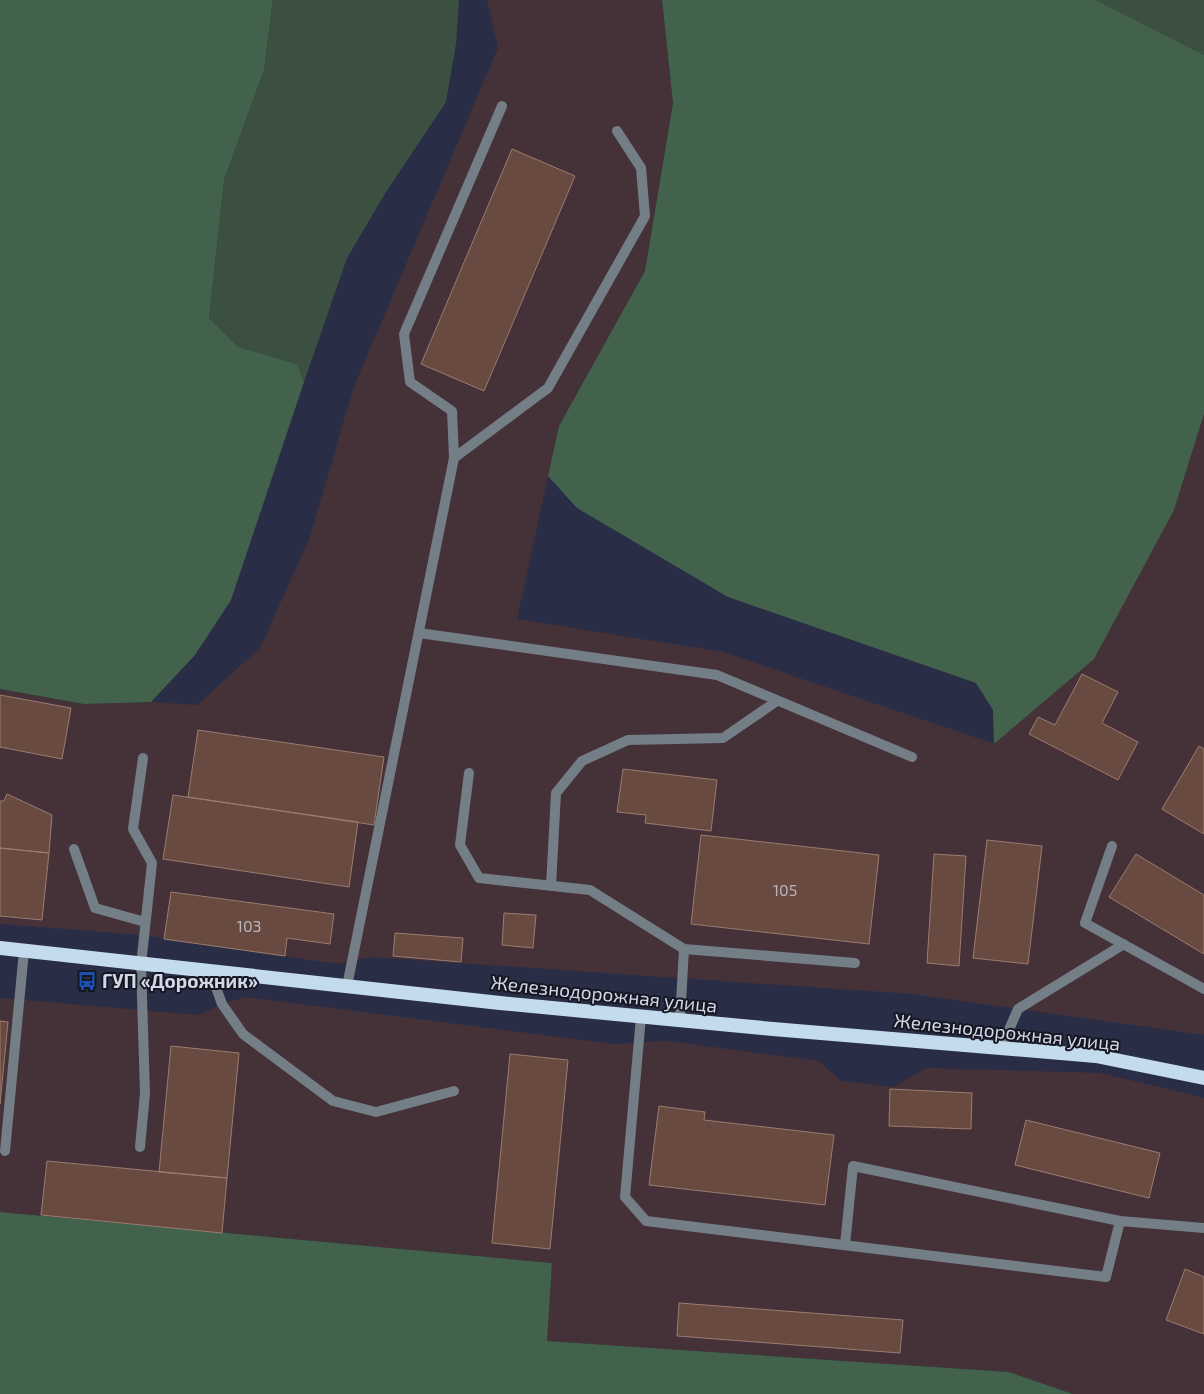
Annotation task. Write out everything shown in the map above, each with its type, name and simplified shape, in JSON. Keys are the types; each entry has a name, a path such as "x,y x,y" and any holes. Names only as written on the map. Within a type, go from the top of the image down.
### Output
{"highway":[{"name":"Железнодорожная улица","path":"0,948 141,965 642,1017 1096,1056 1204,1078"}],"lane":[{"path":"347,986 454,458 452,411 410,382 404,334 502,106"},
{"path":"454,458 548,388 646,216 641,168 618,131"},
{"path":"419,633 717,675 912,757"},
{"path":"551,886 556,793 582,761 628,740 723,738 777,701"},
{"path":"140,1146 145,1093 141,965 152,863 133,829 143,758"},
{"path":"469,772 460,845 479,878 590,890 684,949 855,963"},
{"path":"1112,846 1085,922 1204,990"},
{"path":"74,849 95,908 145,922"},
{"path":"1001,1048 1018,1009 1124,944"},
{"path":"680,1020 684,949"},
{"path":"5,1151 24,951"},
{"path":"210,971 222,1004 243,1034 333,1101 376,1112 454,1090"},
{"path":"642,1017 626,1197 646,1221 1106,1277 1120,1220"},
{"path":"845,1245 853,1166 1120,1220 1204,1228"}],"shaded area":[{"path":"487,0 662,0 673,103 645,271 559,426 517,619 723,652 995,744 1174,510 1204,414 1204,1035 912,994 371,957 337,964 143,935 0,924 0,689 84,704 151,702 197,705 260,648 310,537 353,389 498,48"},
{"path":"245,997 614,1044 667,1041 819,1061 841,1081 893,1087 927,1068 1101,1073 1204,1098 1204,1394 1073,1394 1009,1372 546,1341 552,1263 0,1212 0,998 199,1015 222,1004"}],"green space":[{"path":"0,0 273,0 264,70 224,180 209,318 238,347 297,364 304,382 231,600 195,655 151,702 84,704 0,689"},
{"path":"273,0 459,0 456,44 446,102 386,192 347,258 304,382 297,364 238,347 209,318 224,180 264,70"},
{"path":"662,0 1096,0 1204,55 1204,414 1174,510 1094,659 994,744 993,710 976,683 728,597 577,508 548,476 559,426 645,271 673,103"},
{"path":"1096,0 1204,0 1204,55"},
{"path":"0,1212 552,1263 547,1341 1009,1372 1073,1394 0,1394"}],"building":[{"path":"512,149 575,176 484,391 421,364"},
{"path":"1082,674 1118,692 1102,723 1138,742 1118,780 1029,734 1038,717 1055,725"},
{"path":"0,695 71,708 62,759 0,747"},
{"path":"198,730 384,757 374,825 188,797"},
{"path":"1199,746 1204,749 1204,834 1162,809"},
{"path":"623,769 717,780 711,831 645,823 646,815 617,812"},
{"path":"7,794 52,815 49,853 0,848 0,801 4,801"},
{"path":"173,795 358,822 349,887 163,859"},
{"path":"701,835 879,855 869,944 691,924"},
{"path":"987,840 1042,846 1028,964 973,958"},
{"path":"0,848 49,853 42,920 0,916"},
{"path":"934,854 966,856 959,966 927,963"},
{"path":"1136,854 1204,895 1204,954 1109,897"},
{"path":"171,892 334,914 330,944 287,938 285,956 164,939"},
{"path":"504,913 536,915 533,948 502,945"},
{"path":"395,933 463,938 461,962 393,956"},
{"path":"0,1021 8,1022 0,1104"},
{"path":"171,1046 239,1053 227,1178 159,1172"},
{"path":"510,1054 568,1060 550,1249 492,1243"},
{"path":"890,1089 972,1093 971,1129 889,1126"},
{"path":"659,1106 705,1112 704,1120 834,1135 825,1205 649,1185"},
{"path":"1026,1120 1160,1153 1149,1198 1015,1165"},
{"path":"47,1161 227,1178 222,1233 41,1215"},
{"path":"1185,1269 1204,1277 1204,1334 1166,1320"},
{"path":"679,1303 903,1320 900,1353 677,1336"}],"place":[{"name":"ГУП «Дорожник»","path":"87,981"}]}
